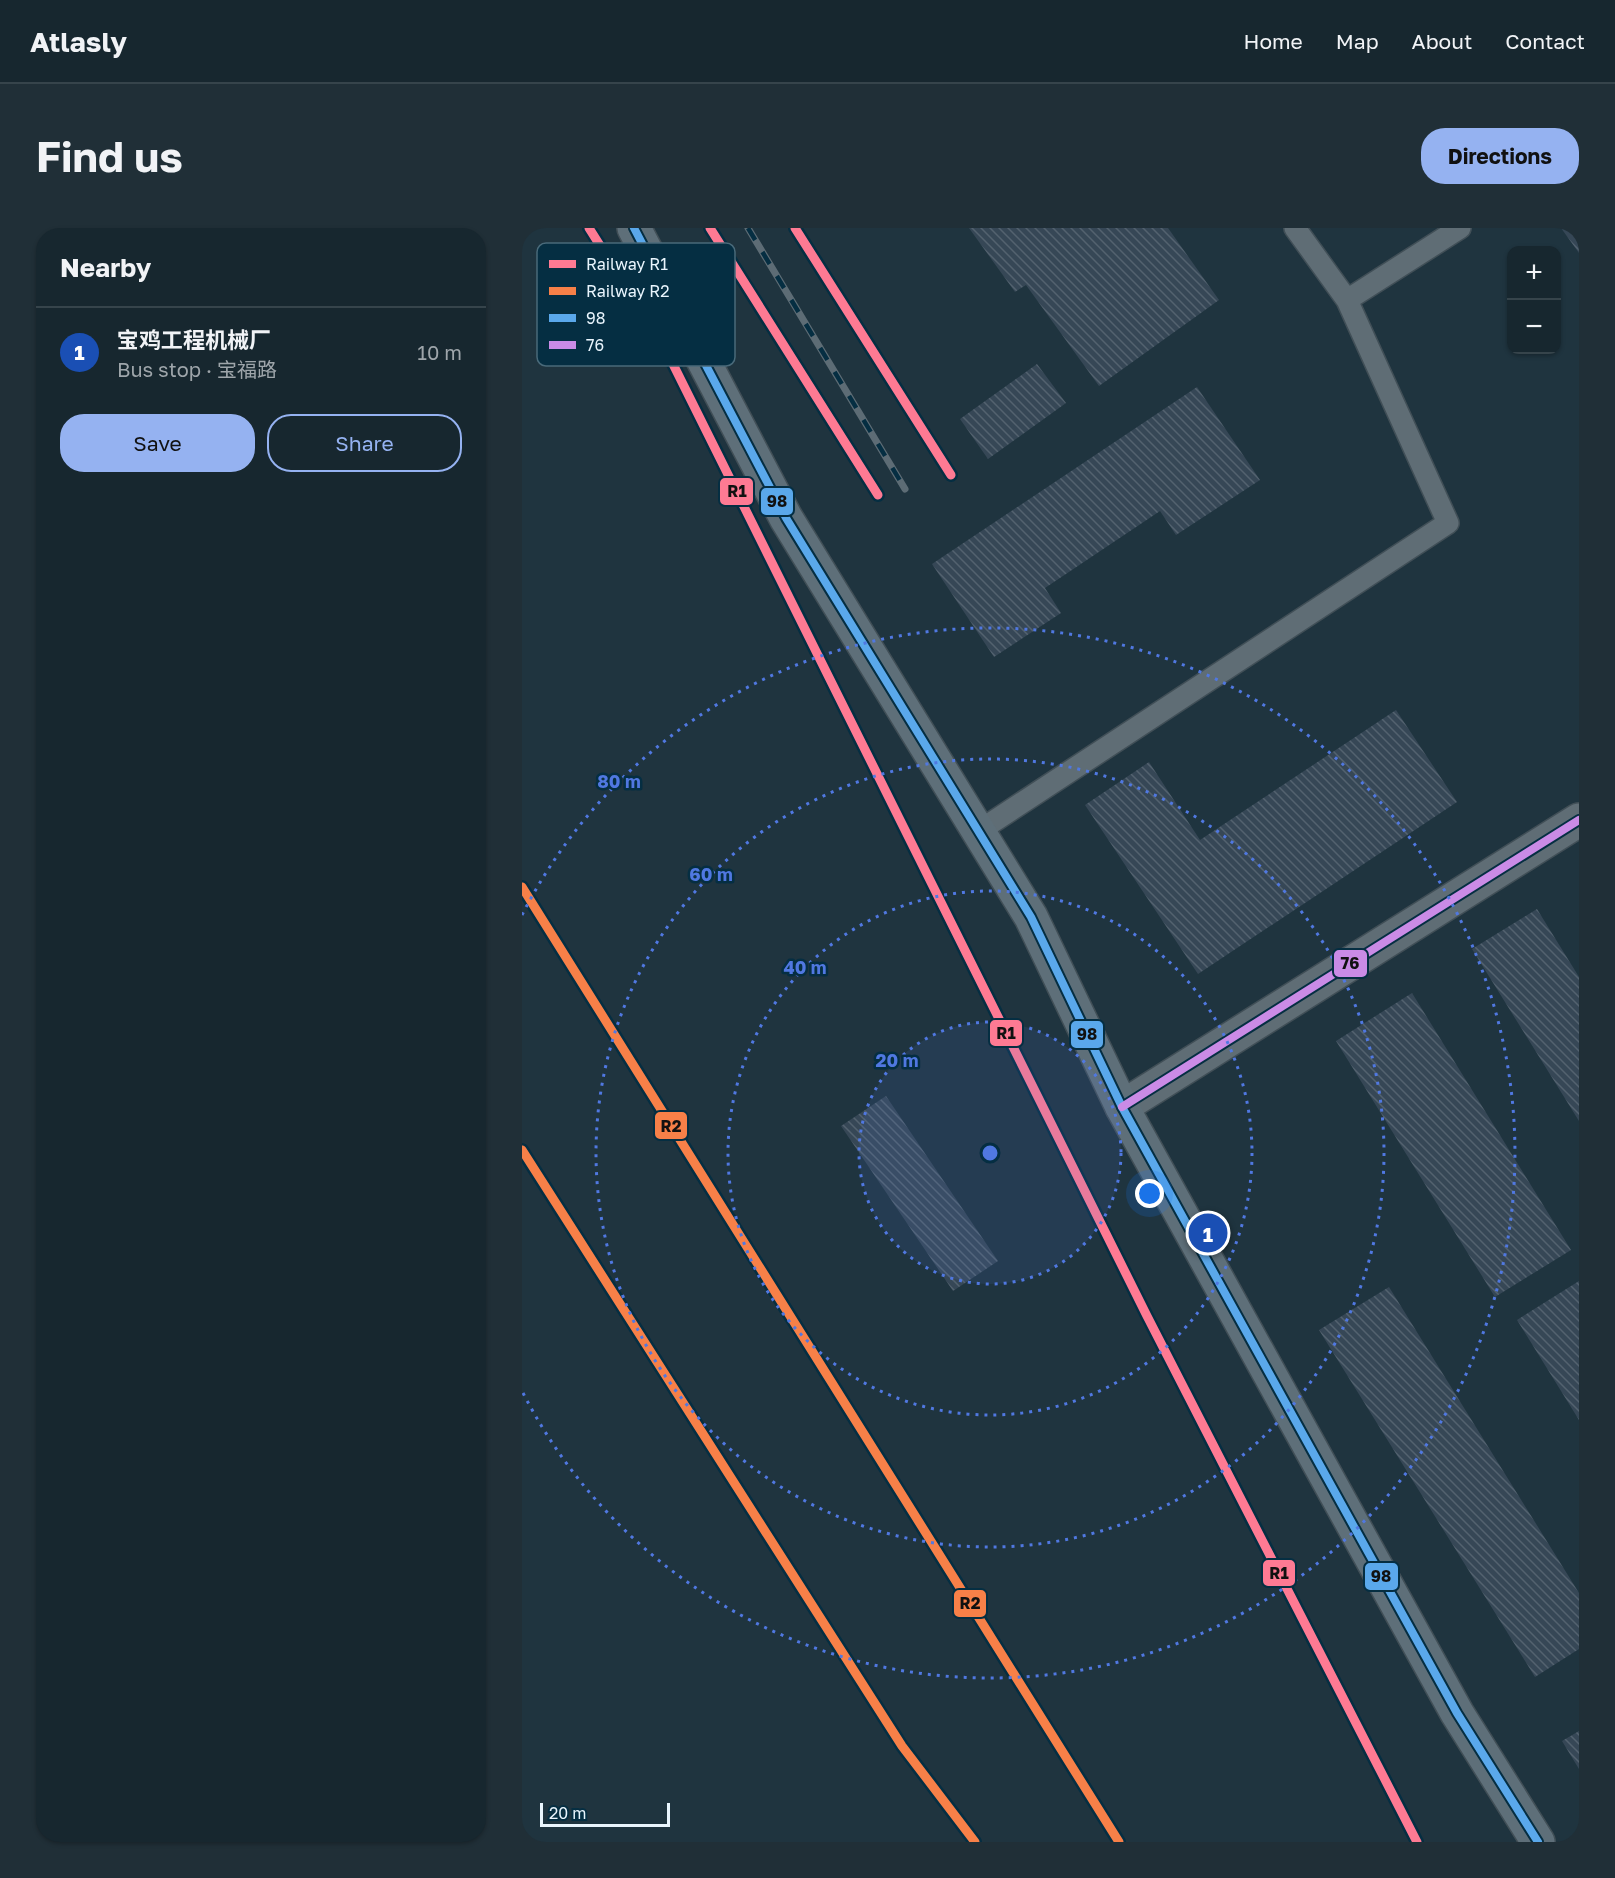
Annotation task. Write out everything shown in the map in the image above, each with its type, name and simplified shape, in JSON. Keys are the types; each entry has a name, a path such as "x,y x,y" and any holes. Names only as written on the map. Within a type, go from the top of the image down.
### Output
{"main road":[{"path":"634,228 642,243"},
{"path":"706,366 786,518 1031,917 1122,1107 1457,1713 1538,1842"}],"street":[{"path":"1122,1107 1579,820"}],"lane":[{"path":"979,831 1448,523 1347,300 1295,228"},
{"path":"1347,300 1460,228"}],"building":[{"path":"969,228 1168,228 1219,300 1099,386 1026,285 1015,292"},
{"path":"1561,228 1579,228 1579,253"},
{"path":"1037,364 1066,403 988,459 960,419"},
{"path":"1197,387 1260,480 1176,535 1160,511 1045,588 1061,613 994,657 932,564"},
{"path":"1396,710 1457,802 1198,974 1085,805 1149,762 1200,840"},
{"path":"1537,909 1579,977 1579,1121 1472,949"},
{"path":"1412,993 1571,1250 1495,1297 1336,1041"},
{"path":"886,1096 998,1261 953,1291 841,1126"},
{"path":"1579,1281 1579,1420 1517,1320"},
{"path":"1389,1287 1579,1593 1579,1649 1535,1677 1319,1330"},
{"path":"1579,1731 1579,1769 1562,1741"}],"railway":[{"path":"589,228 598,243"},
{"path":"710,228 719,243"},
{"path":"748,228 905,489"},
{"path":"795,228 951,475"},
{"path":"735,268 878,495"},
{"path":"674,366 1147,1316 1417,1842"},
{"path":"522,887 1119,1842"},
{"path":"522,1150 902,1746 975,1842"}],"rail line":[{"name":"R1","path":"589,228 598,243"},
{"name":"R1","path":"710,228 719,243"},
{"name":"R1","path":"795,228 951,475"},
{"name":"R1","path":"735,268 878,495"},
{"name":"R1","path":"674,366 1147,1316 1417,1842"},
{"name":"R2","path":"522,887 1119,1842"},
{"name":"R2","path":"522,1150 902,1746 975,1842"}],"transit line":[{"name":"98","path":"634,228 642,243"},
{"name":"98","path":"706,366 786,518 1031,917 1122,1107 1457,1713 1538,1842"},
{"name":"76","path":"1122,1107 1579,820"}],"place":[{"name":"宝鸡工程机械厂","path":"1208,1233"}]}
